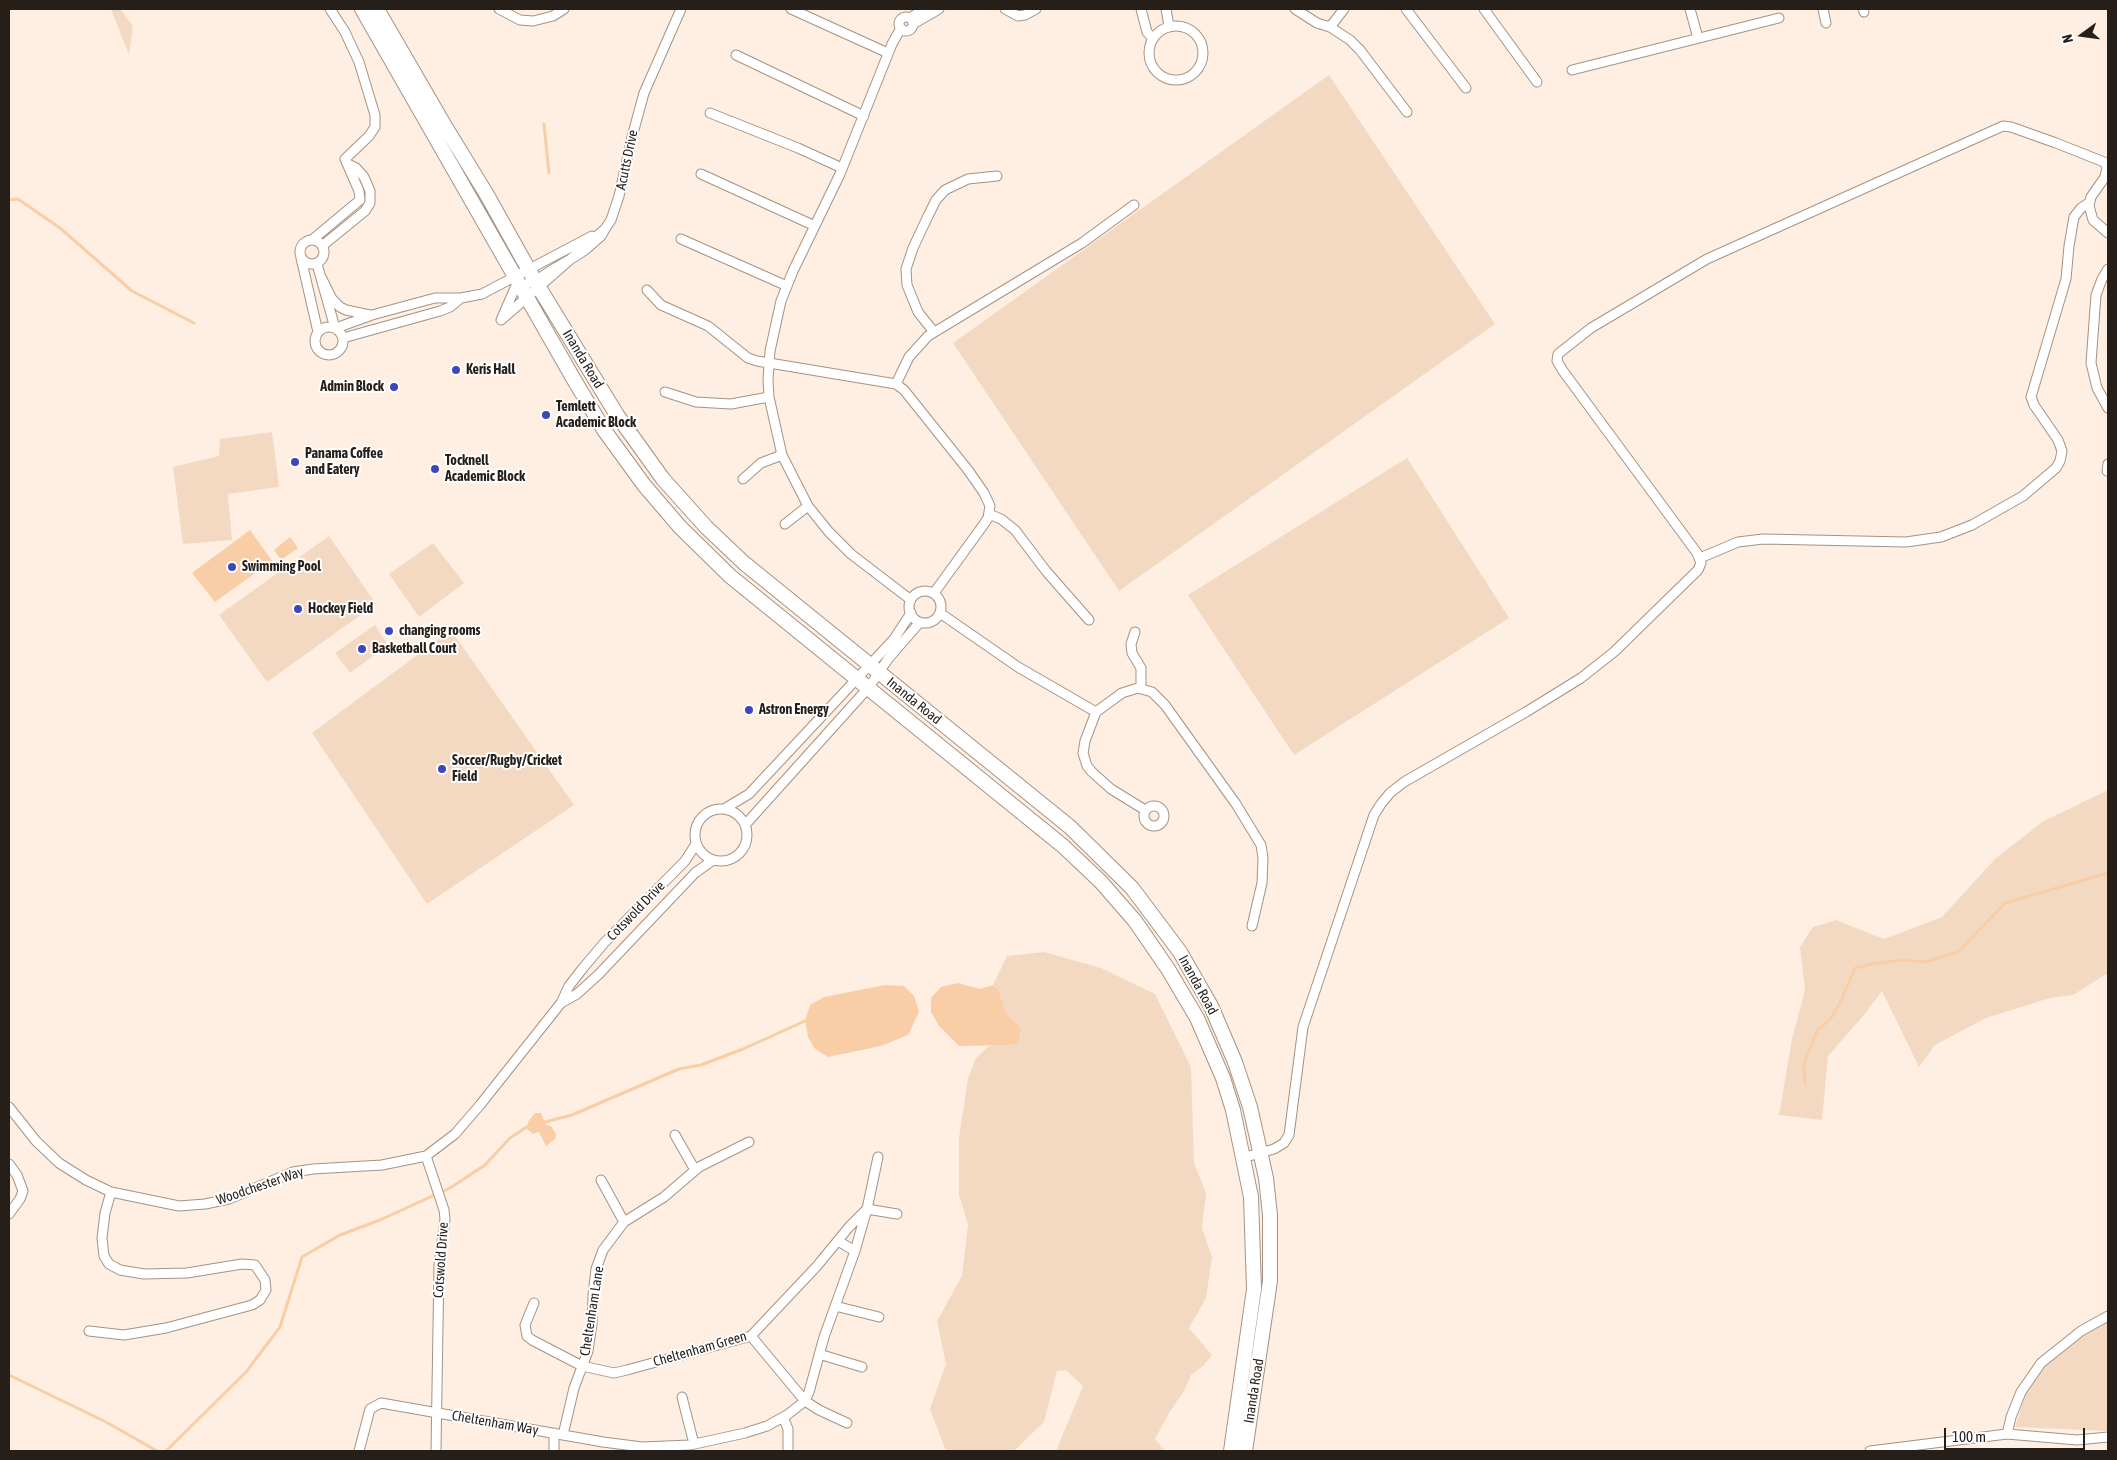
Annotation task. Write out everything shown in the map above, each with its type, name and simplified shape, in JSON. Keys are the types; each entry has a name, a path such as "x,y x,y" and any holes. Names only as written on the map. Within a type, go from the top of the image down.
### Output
{"main road":[{"name":"Inanda Road","path":"362,9 604,430 623,458 656,499 680,527 730,576 1063,846 1106,887 1135,921 1168,969 1208,1040 1233,1110 1251,1197 1254,1289 1231,1451"},
{"name":"Inanda Road","path":"377,9 487,195 535,281 634,439 663,479 692,512 744,563 1070,827 1103,858 1144,902 1180,952 1198,981 1221,1028 1242,1081 1261,1153 1270,1215 1270,1281 1245,1451"}],"street":[{"path":"318,332 299,250 301,246 312,240 360,200 345,159 369,136 374,127 375,115 359,62 345,32 330,9"},
{"path":"500,9 520,20 533,21 553,16 564,9"},
{"name":"Acutts Drive","path":"521,287 535,281 585,250 606,229 620,196 632,137 644,93 681,9"},
{"path":"791,9 888,53"},
{"path":"906,17 924,9"},
{"path":"906,17 938,9"},
{"path":"1005,9 1018,16 1026,15 1036,9"},
{"path":"1141,9 1147,32 1153,39"},
{"path":"1166,9 1169,26"},
{"path":"1295,9 1350,40 1360,50 1406,112"},
{"path":"1330,28 1344,9"},
{"path":"1406,9 1466,88"},
{"path":"1484,9 1536,82"},
{"path":"1690,9 1698,38"},
{"path":"1823,9 1826,23"},
{"path":"906,17 909,30 901,28 895,37 842,168 786,286 775,324 768,363 769,397 782,455 808,506 829,532 851,554 911,600"},
{"path":"1572,70 1779,18"},
{"path":"1169,26 1185,27 1198,37 1203,52 1199,67 1193,73 1179,79 1171,79 1157,72 1150,57 1149,49 1153,39 1169,26"},
{"path":"736,56 864,116"},
{"path":"710,113 798,148 842,168"},
{"path":"1242,1158 1280,1146 1289,1136 1303,1028 1374,815 1380,804 1404,782 1581,678 1614,652 1696,574 1700,566 1700,558 1679,527 1563,371 1557,358 1562,350 1591,328 1707,259 1990,130 2003,126 2011,127 2104,162 2107,167 2105,177 2090,202 2081,208 2074,217 2066,279 2031,397 2034,405 2058,440 2062,451 2056,468 2023,496 1967,528 1940,537 1906,542 1763,539 1738,542 1700,558"},
{"path":"322,246 364,211 370,203 370,191 364,177 356,168 348,164"},
{"path":"701,174 815,226"},
{"path":"934,332 918,312 907,285 906,269 913,248 936,200 945,190 968,179 996,176"},
{"path":"2090,202 2090,214 2093,220 2108,233"},
{"path":"896,384 909,358 917,347 934,332 1082,243 1134,205"},
{"path":"521,287 515,288 501,320 606,229"},
{"path":"317,264 336,328 343,338 343,346 338,352 326,354 318,350 316,345 316,336 324,327 336,328 372,315 435,298 461,298 482,294 606,229"},
{"path":"681,239 786,286"},
{"path":"312,240 322,246 324,254 317,264"},
{"path":"301,258 308,264 317,264"},
{"path":"2108,269 2096,295 2091,363 2096,388 2108,408"},
{"path":"321,277 332,299 340,307 372,315"},
{"path":"647,290 661,305 708,326 741,354 757,361 896,384 904,390 982,489 989,503 989,514 977,535 934,593"},
{"path":"343,338 440,311 450,307 461,298"},
{"path":"664,392 696,402 722,404 769,397"},
{"path":"742,479 761,463 782,455"},
{"path":"785,524 808,506"},
{"path":"989,514 1001,519 1014,530 1046,571 1089,620"},
{"path":"919,592 934,593 941,603 940,613 932,622 920,622 911,613 909,606 911,600 919,592"},
{"path":"745,825 869,687 875,669 911,613"},
{"path":"940,613 1018,667 1096,712"},
{"path":"724,809 736,814 745,825 746,842 743,850 730,860 721,862 706,856 696,844 695,835 700,819 715,810 724,809 749,794 857,678 875,669 888,659 920,622"},
{"path":"1135,632 1131,644 1132,653 1141,668 1141,688"},
{"path":"1145,810 1111,789 1087,766 1083,748 1096,712 1122,693 1141,688 1152,692 1165,705 1236,804 1259,840 1263,854 1263,876 1252,926"},
{"name":"Cotswold Drive","path":"436,1451 439,1265 445,1219 426,1156 455,1134 561,1003 569,986 583,968 685,861 696,844"},
{"name":"Cotswold Drive","path":"561,1003 577,994 695,873 713,860"},
{"path":"626,921 638,933"},
{"path":"583,968 594,978"},
{"name":"Woodchester Way","path":"9,1107 36,1141 58,1162 86,1180 111,1192 179,1206 205,1204 229,1199 293,1172 382,1165 426,1156"},
{"path":"675,1135 695,1170"},
{"name":"Cheltenham Lane","path":"559,1434 588,1351 596,1270 603,1250 624,1222 664,1197 695,1170 716,1157 749,1142"},
{"path":"805,1401 835,1306 855,1251 867,1209 878,1157"},
{"path":"9,1164 18,1175 23,1191 20,1199 9,1214"},
{"path":"601,1180 624,1222"},
{"path":"89,1332 124,1335 166,1328 252,1305 260,1300 266,1290 266,1280 255,1266 242,1264 187,1273 144,1274 120,1270 109,1264 104,1256 102,1238 105,1213 111,1192"},
{"path":"867,1209 897,1214"},
{"name":"Cheltenham Green","path":"534,1303 525,1325 527,1336 582,1366 614,1373 751,1336 788,1298 867,1209"},
{"path":"838,1241 855,1251"},
{"path":"835,1306 879,1317"},
{"path":"2007,1434 2011,1417 2021,1392 2041,1363 2081,1331 2108,1316"},
{"path":"751,1336 792,1382 805,1401 847,1423"},
{"path":"819,1354 862,1367"},
{"path":"682,1397 694,1444"},
{"name":"Cheltenham Way","path":"359,1451 370,1409 376,1404 381,1403 658,1450 745,1433 784,1417 805,1401"},
{"path":"784,1417 788,1429 788,1451"},
{"name":"Cheltenham Way","path":"554,1451 559,1434"},
{"path":"1870,1451 1917,1448 2007,1434 2077,1440 2108,1437"}],"shaded area":[{"path":"111,9 120,9 133,26 129,55"},
{"path":"1329,75 1495,324 1119,591 953,343"},
{"path":"272,432 279,487 228,494 232,540 183,544 173,467 219,456 220,439"},
{"path":"1407,458 1509,618 1294,755 1188,595"},
{"name":"Swimming Pool","path":"250,530 272,561 215,602 192,573"},
{"name":"Hockey Field","path":"329,536 376,604 267,682 219,615"},
{"path":"290,537 298,548 281,560 274,550"},
{"path":"433,543 464,583 419,617 389,574"},
{"name":"Basketball Court","path":"375,625 388,645 350,673 335,653"},
{"name":"Soccer/Rugby/Cricket Field","path":"451,630 574,805 427,904 312,733"},
{"path":"2108,790 2108,973 2073,995 2050,998 1986,1018 1935,1045 1919,1067 1882,991 1828,1056 1822,1120 1779,1115 1792,1039 1805,990 1800,947 1813,927 1836,920 1884,939 1942,917 1995,859 2042,822"},
{"path":"1044,952 1101,968 1155,994 1191,1067 1194,1163 1206,1193 1202,1228 1212,1257 1206,1298 1189,1328 1212,1355 1203,1366 1191,1375 1184,1391 1155,1439 1165,1451 1056,1451 1083,1386 1066,1370 1057,1371 1044,1422 1014,1451 946,1451 930,1409 946,1364 937,1321 962,1276 968,1224 959,1195 959,1138 968,1078 976,1058 989,1046 1019,1042 1021,1028 1005,1012 999,990 993,985 1007,956"},
{"path":"958,983 980,989 993,985 999,990 1005,1012 1021,1028 1019,1043 959,1046 939,1026 931,1012 931,998 941,987"},
{"path":"885,985 904,986 914,996 919,1012 908,1035 881,1046 828,1057 814,1048 808,1037 805,1021 810,1005 824,997"},
{"path":"535,1113 541,1113 546,1125 551,1126 556,1134 555,1139 546,1146 539,1132 533,1134 527,1129 528,1122"},
{"path":"2108,1317 2108,1431 2015,1427 2026,1393 2044,1360"}],"waterway":[{"path":"544,124 549,173"},
{"path":"9,200 18,199 60,228 132,291 194,323"},
{"path":"1805,1083 1804,1063 1817,1031 1831,1018 1840,1003 1855,968 1904,960 1925,962 1958,952 2005,903 2108,873"},
{"path":"541,1123 572,1115 679,1069 701,1065 743,1049 805,1021"},
{"path":"166,1451 246,1372 280,1327 302,1257 340,1235 380,1220 450,1188 485,1165 510,1138 530,1125"},
{"path":"9,1375 106,1422 157,1451"}],"place":[{"name":"Keris Hall","path":"456,370"},
{"name":"Admin Block","path":"394,387"},
{"name":"Temlett Academic Block","path":"546,415"},
{"name":"Panama Coffee and Eatery","path":"295,462"},
{"name":"Tocknell Academic Block","path":"435,469"},
{"name":"Swimming Pool","path":"232,567"},
{"name":"Hockey Field","path":"298,609"},
{"name":"changing rooms","path":"389,631"},
{"name":"Basketball Court","path":"362,649"},
{"name":"Astron Energy","path":"749,710"},
{"name":"Soccer/Rugby/Cricket Field","path":"442,769"}]}
